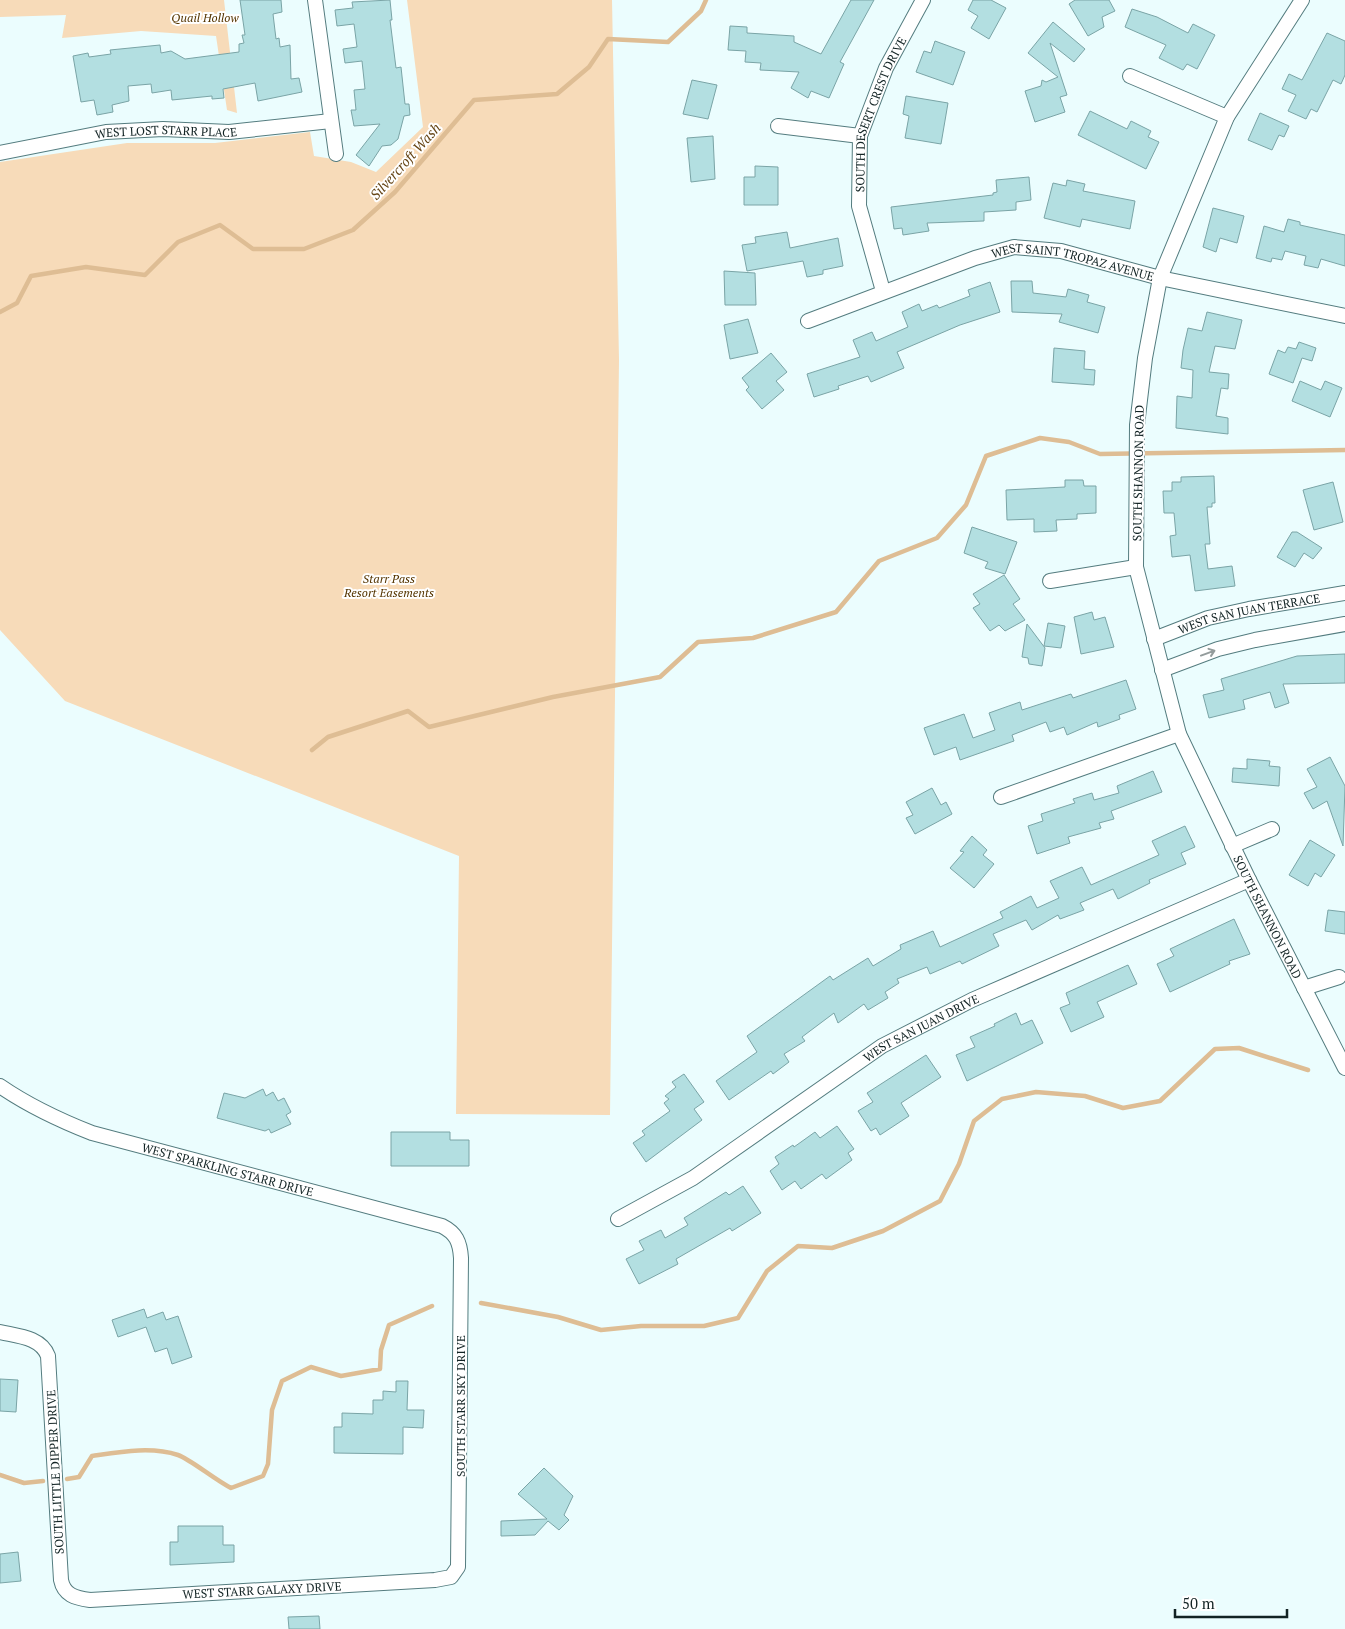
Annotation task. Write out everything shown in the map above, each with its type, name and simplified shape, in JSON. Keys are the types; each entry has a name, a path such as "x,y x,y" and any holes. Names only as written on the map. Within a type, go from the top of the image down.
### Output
{"street":[{"path":"315,0 336,154"},
{"name":"SOUTH DESERT CREST DRIVE","path":"883,291 859,206 860,136 886,68 923,0"},
{"name":"SOUTH SHANNON ROAD","path":"1302,0 1227,117 1160,278 1145,358 1137,425 1136,567 1179,734 1232,846 1345,1068"},
{"path":"1130,76 1227,117"},
{"name":"WEST LOST STARR PLACE","path":"0,153 106,132 163,129 230,132 331,121"},
{"path":"778,126 860,136"},
{"name":"WEST SAINT TROPAZ AVENUE","path":"808,321 883,291 975,258 1014,247 1061,251 1160,278 1345,316"},
{"path":"1050,581 1136,567"},
{"name":"WEST SAN JUAN TERRACE","path":"1154,639 1208,618 1264,606 1345,593"},
{"path":"1162,670 1218,649 1255,640 1345,624"},
{"path":"1001,797 1179,734"},
{"name":"SOUTH SHANNON ROAD","path":"1232,846 1272,829"},
{"name":"WEST SAN JUAN DRIVE","path":"618,1219 693,1178 882,1046 972,1000 1249,880"},
{"name":"SOUTH SHANNON ROAD","path":"1304,988 1339,977"},
{"name":"WEST SPARKLING STARR DRIVE","path":"0,1086 45,1113 92,1133 442,1226 451,1230 458,1239"},
{"name":"SOUTH STARR SKY DRIVE","path":"454,1573 458,1567 459,1534 461,1258 458,1239"},
{"name":"SOUTH LITTLE DIPPER DRIVE","path":"0,1332 32,1340 44,1348 48,1362 61,1580 65,1592 69,1594"},
{"name":"WEST STARR GALAXY DRIVE","path":"69,1594 90,1600 113,1599 435,1580 451,1577 454,1573"}],"green space":[{"name":"Quail Hollow","path":"0,0 224,0 237,113 227,110 216,36 141,31 62,38 66,15 0,17"},
{"name":"Starr Pass Resort Easements","path":"407,0 612,0 619,360 610,1115 456,1114 459,856 65,701 0,630 0,162 127,143 215,143 310,132 314,156 351,162 376,172 423,127"}],"building":[{"path":"240,0 281,0 282,12 273,14 276,39 279,38 280,47 290,45 291,79 299,78 302,92 258,101 255,83 223,89 224,98 212,99 212,96 172,100 171,90 152,93 151,84 128,86 129,101 112,105 113,112 97,115 94,100 81,102 73,56 88,53 89,57 111,54 110,50 160,45 161,53 171,51 185,59 239,52 239,44 244,43 242,35 245,35"},
{"path":"390,0 392,20 390,20 396,68 401,67 405,104 409,104 410,115 404,116 398,139 391,145 382,146 369,166 356,155 380,124 354,126 351,110 356,110 354,90 365,89 362,61 345,63 343,49 357,47 354,24 337,26 335,10 353,8 352,2"},
{"path":"851,0 874,0 840,62 844,64 829,98 811,91 808,98 791,88 799,72 760,70 761,63 745,62 746,51 728,50 730,26 747,27 747,33 794,36 794,42 821,54"},
{"path":"973,0 991,0 1006,8 989,39 971,28 978,16 968,10"},
{"path":"1075,0 1109,0 1115,11 1102,17 1104,27 1088,36 1069,4"},
{"path":"1132,9 1157,17 1188,33 1193,24 1215,35 1197,69 1187,64 1183,70 1159,58 1166,45 1125,27"},
{"path":"1053,22 1085,49 1074,62 1050,43 1067,95 1060,97 1065,112 1035,122 1025,91 1041,86 1042,80 1046,82 1058,77 1028,53"},
{"path":"1327,33 1345,41 1345,75 1341,84 1333,80 1317,112 1311,109 1306,119 1288,111 1296,95 1282,89 1289,74 1302,80"},
{"path":"935,41 965,52 953,85 916,72 924,51 931,53"},
{"path":"692,80 717,85 708,119 683,114"},
{"path":"906,96 948,103 941,144 905,138 909,116 903,114"},
{"path":"1090,111 1127,129 1131,121 1151,131 1148,137 1159,142 1146,169 1078,135"},
{"path":"1260,113 1289,126 1284,137 1279,135 1272,150 1248,140"},
{"path":"713,136 715,179 691,182 687,138"},
{"path":"755,166 778,167 778,205 744,205 744,177 755,177"},
{"path":"1029,177 1031,200 1016,202 1016,210 984,212 984,221 927,223 929,231 903,235 902,228 894,229 891,207 993,195 993,193 997,192 996,180"},
{"path":"1067,180 1085,184 1083,191 1135,201 1130,229 1082,219 1080,227 1044,218 1053,183 1066,186"},
{"path":"1213,208 1244,216 1237,243 1220,238 1216,252 1203,247"},
{"path":"1288,219 1300,222 1300,225 1345,235 1345,266 1321,259 1318,268 1304,265 1306,256 1285,251 1282,260 1272,258 1271,262 1256,258 1264,226 1284,232"},
{"path":"787,232 790,248 838,238 843,266 823,270 823,274 807,277 803,261 747,271 742,245 756,243 755,237"},
{"path":"724,271 755,273 756,305 725,305"},
{"path":"1011,281 1032,281 1033,293 1066,297 1068,289 1089,295 1087,302 1105,307 1098,333 1059,322 1062,314 1012,312"},
{"path":"990,282 1000,312 960,325 897,352 904,368 871,382 868,376 838,386 839,389 814,397 807,374 860,357 853,340 872,332 876,341 908,327 902,312 919,304 922,311 937,305 939,308 970,296 968,290"},
{"path":"1207,312 1242,320 1235,349 1215,346 1209,372 1229,374 1228,389 1221,388 1216,416 1228,418 1228,434 1176,428 1177,396 1192,398 1193,370 1181,368 1188,328 1202,331"},
{"path":"748,319 758,353 730,359 724,325"},
{"path":"1299,342 1316,348 1312,361 1302,358 1293,383 1269,374 1278,350 1285,353 1288,347 1296,349"},
{"path":"1054,348 1085,351 1084,369 1095,370 1094,385 1052,382"},
{"path":"771,353 787,372 776,381 784,390 762,409 746,390 749,387 742,378"},
{"path":"1300,381 1321,390 1325,381 1342,388 1330,417 1292,401"},
{"path":"1214,476 1215,503 1212,503 1212,507 1207,507 1210,544 1205,544 1208,569 1232,566 1235,586 1195,591 1190,555 1172,557 1170,536 1176,535 1174,513 1164,513 1163,491 1172,491 1172,482 1181,482 1181,477"},
{"path":"1065,480 1083,480 1084,486 1096,486 1096,513 1077,514 1077,519 1056,520 1057,531 1034,532 1034,519 1007,520 1006,490 1065,487"},
{"path":"1333,482 1343,522 1314,530 1303,490"},
{"path":"972,527 1017,542 1005,574 985,568 988,562 964,553"},
{"path":"1292,532 1297,532 1322,548 1313,559 1304,553 1295,567 1277,557"},
{"path":"1004,575 1020,599 1013,604 1025,620 1005,631 999,625 990,631 973,608 980,604 973,594"},
{"path":"1092,612 1094,620 1105,617 1114,647 1081,654 1074,617"},
{"path":"1048,623 1065,626 1061,648 1044,646"},
{"path":"1027,624 1045,648 1042,666 1029,664 1028,658 1022,657"},
{"path":"1345,654 1345,683 1283,684 1289,703 1275,708 1270,692 1243,700 1245,709 1209,718 1203,695 1224,690 1221,679 1297,656"},
{"path":"1126,680 1136,709 1119,715 1120,719 1098,727 1097,722 1067,735 1064,727 1050,732 1046,722 1012,735 1014,741 960,760 956,747 934,755 924,728 964,714 973,738 995,730 989,713 1020,702 1022,710 1071,694 1073,698"},
{"path":"1330,757 1345,786 1343,846 1327,801 1313,809 1304,793 1317,787 1307,769"},
{"path":"1247,759 1270,761 1269,766 1280,767 1279,786 1232,782 1233,768 1247,769"},
{"path":"1153,771 1162,792 1111,811 1114,819 1099,823 1101,828 1068,837 1070,843 1037,854 1028,826 1043,821 1041,814 1075,803 1073,799 1092,793 1094,800 1119,793 1117,786"},
{"path":"932,788 941,805 946,802 952,814 915,834 906,818 913,815 906,802"},
{"path":"1185,826 1195,847 1181,853 1186,864 1149,880 1150,883 1118,899 1113,889 1080,903 1084,910 1060,919 1058,915 1032,930 1026,920 993,934 999,946 962,964 960,961 930,974 927,967 897,979 899,983 885,992 888,998 868,1010 864,1004 838,1023 834,1013 802,1037 805,1041 784,1054 789,1062 773,1074 771,1071 729,1100 716,1081 757,1052 747,1036 830,976 833,980 868,958 873,966 901,949 900,945 933,931 940,947 1003,918 1000,912 1031,896 1037,908 1059,898 1050,881 1082,867 1091,885 1159,855 1152,841"},
{"path":"972,836 987,850 983,855 994,864 974,888 950,868 964,852 960,851"},
{"path":"1310,840 1335,855 1321,877 1315,873 1308,886 1289,875"},
{"path":"1328,910 1345,912 1345,934 1325,931"},
{"path":"1234,919 1250,954 1229,961 1230,964 1170,992 1157,964 1174,956 1170,949"},
{"path":"1128,965 1137,984 1097,1002 1104,1017 1071,1032 1060,1008 1070,1004 1066,993"},
{"path":"1016,1013 1021,1025 1032,1020 1043,1043 967,1081 956,1055 975,1047 970,1037 995,1026 994,1024"},
{"path":"926,1055 941,1077 901,1103 909,1116 880,1135 876,1128 871,1131 858,1111 873,1102 867,1093"},
{"path":"684,1074 704,1102 694,1109 702,1120 646,1162 633,1143 645,1135 642,1131 670,1111 664,1103 669,1099 665,1096 676,1087 672,1082"},
{"path":"263,1089 266,1096 273,1092 278,1101 284,1098 291,1112 286,1115 291,1124 271,1133 269,1129 265,1131 217,1118 224,1093 245,1098"},
{"path":"837,1126 854,1149 848,1153 852,1160 826,1179 822,1174 801,1189 795,1181 782,1190 770,1171 779,1164 775,1157 793,1145 794,1147 815,1132 820,1138"},
{"path":"391,1132 450,1132 450,1140 469,1140 469,1166 391,1166"},
{"path":"743,1186 761,1213 732,1231 730,1228 676,1259 678,1264 639,1284 626,1259 644,1250 639,1241 661,1230 665,1238 688,1225 684,1218 726,1192 729,1195"},
{"path":"144,1309 147,1318 163,1312 166,1320 178,1316 192,1357 172,1364 167,1348 155,1352 146,1327 118,1337 112,1320"},
{"path":"0,1379 18,1380 16,1412 0,1411"},
{"path":"396,1381 408,1381 407,1410 424,1410 423,1428 403,1427 403,1454 334,1453 334,1427 342,1427 342,1413 373,1414 373,1400 383,1400 383,1391 396,1392"},
{"path":"544,1468 573,1496 564,1515 569,1520 559,1530 548,1521 535,1535 501,1536 501,1521 547,1519 518,1494"},
{"path":"178,1526 223,1526 223,1545 234,1545 234,1562 170,1565 170,1542 178,1542"},
{"path":"18,1552 21,1581 0,1583 0,1554"},
{"path":"319,1616 320,1629 289,1629 288,1617"}],"waterway":[{"name":"Silvercroft Wash","path":"0,312 17,303 31,276 86,267 145,275 178,242 220,225 253,249 304,249 353,230 395,192 474,100 557,94 589,67 608,39 668,42 701,11 706,0"},
{"path":"312,750 328,737 408,711 429,727 553,697 660,677 698,642 753,638 836,612 879,561 937,538 966,505 986,456 1040,438 1069,442 1100,454 1345,450"},
{"path":"481,1303 558,1317 601,1330 641,1326 704,1326 738,1318 767,1271 798,1246 832,1248 883,1231 940,1201 959,1164 974,1121 1002,1099 1036,1092 1085,1096 1123,1108 1160,1101 1215,1049 1239,1048 1308,1070"},
{"path":"67,1479 79,1477 92,1456 146,1450 168,1452 183,1457 231,1488 263,1476 268,1464 272,1410 282,1381 311,1367 341,1376 380,1369 381,1350 389,1325 432,1306"},
{"path":"0,1475 24,1483 43,1481"}]}
